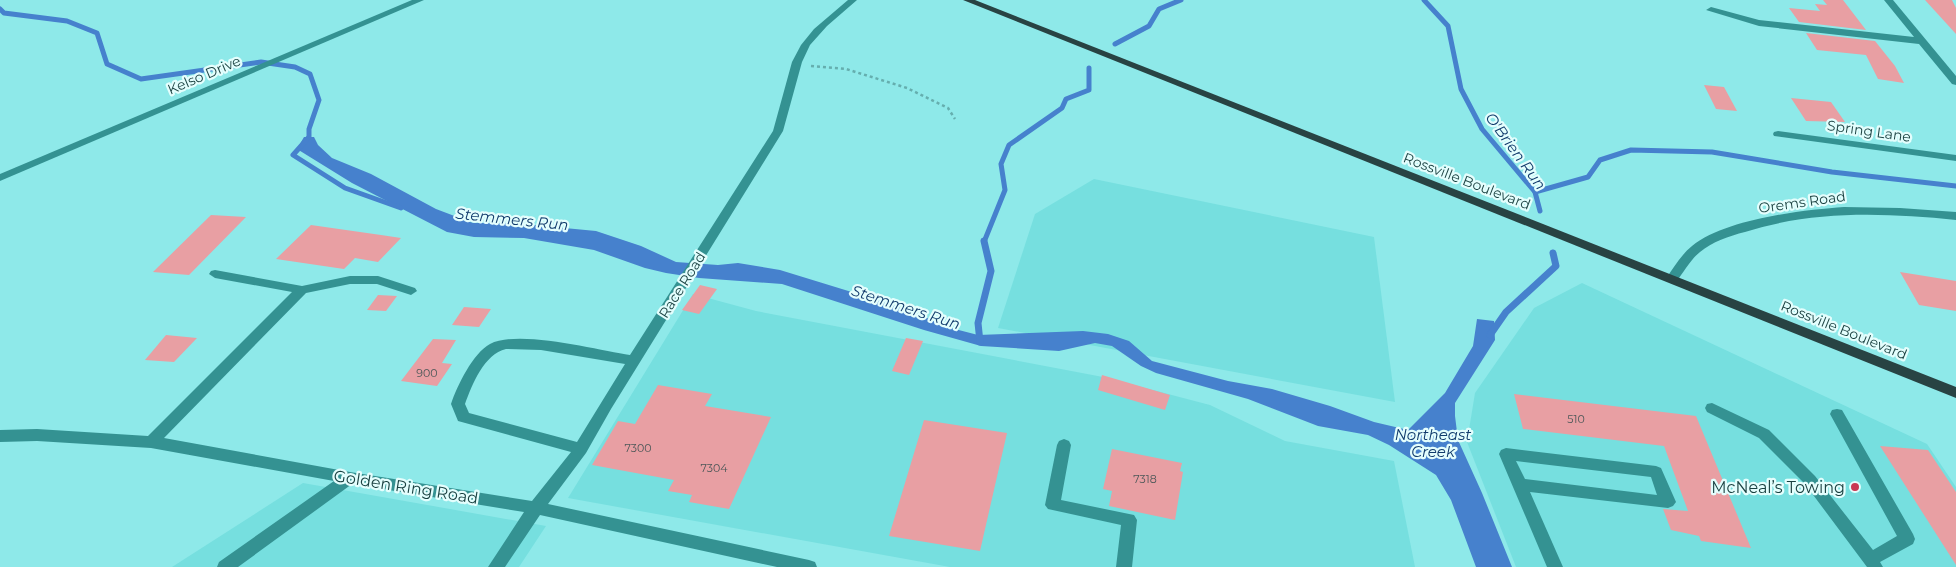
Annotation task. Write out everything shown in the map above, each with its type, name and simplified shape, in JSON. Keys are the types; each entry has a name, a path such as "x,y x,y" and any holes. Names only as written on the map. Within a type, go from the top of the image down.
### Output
{"main road":[{"name":"Rossville Boulevard","path":"967,0 1956,392"}],"street":[{"name":"Kelso Drive","path":"0,178 420,0"},
{"name":"Race Road","path":"496,567 536,508 581,449 778,131 785,114 801,52 811,38 853,0"},
{"path":"1888,0 1956,82"},
{"path":"1711,10 1759,23 1922,41"},
{"name":"Spring Lane","path":"1778,134 1956,158"},
{"name":"Orems Road","path":"1672,279 1696,250 1718,237 1749,225 1816,212 1852,210 1956,216"},
{"path":"215,274 302,290 350,280 378,280 411,291"},
{"path":"152,442 302,290"},
{"path":"581,449 463,417 458,404 461,396 485,355 496,346 523,344 635,361"},
{"path":"1712,408 1764,434 1810,480 1873,563 1907,539 1837,414"},
{"name":"Golden Ring Road","path":"0,436 37,435 152,442 350,478 536,508 809,567"},
{"path":"1064,444 1053,505 1129,520 1124,567"},
{"path":"1520,485 1668,502 1656,472 1506,454 1555,567"},
{"path":"225,567 350,478"}],"path":[{"path":"798,64 846,69 907,88 948,108 954,119"}],"shaded area":[{"path":"1094,179 1374,237 1395,402 998,328 1035,214"},
{"path":"1582,283 1927,444 1956,487 1956,567 1516,567 1467,442 1475,393 1534,308"},
{"path":"693,294 756,311 1103,377 1210,405 1285,441 1394,461 1415,567 950,567 568,498"},
{"path":"303,483 546,526 519,567 172,567"}],"water":[{"name":"Northeast Creek","path":"304,137 314,137 318,145 332,158 371,174 436,209 473,223 512,223 596,231 641,246 676,262 718,265 738,263 780,270 907,309 947,327 978,335 1083,331 1108,334 1129,341 1152,361 1228,381 1272,389 1330,406 1374,422 1408,430 1445,393 1473,346 1477,319 1494,321 1495,340 1455,403 1455,416 1458,440 1512,567 1476,567 1451,500 1436,475 1389,445 1368,435 1318,426 1248,399 1156,373 1141,366 1112,346 1095,343 1059,351 981,346 924,330 782,284 699,278 666,273 645,268 594,250 524,238 474,237 447,232 352,183 297,149"}],"building":[{"path":"1823,0 1843,0 1866,30 1799,22 1789,8 1820,11 1815,4 1827,5"},
{"path":"1925,0 1952,0 1956,8 1956,34"},
{"path":"1806,33 1875,41 1895,66 1904,83 1878,79 1866,55 1817,50"},
{"path":"1704,85 1724,87 1737,111 1716,109"},
{"path":"1791,98 1831,102 1845,122 1806,121"},
{"path":"211,215 246,217 189,275 153,272"},
{"path":"311,225 401,238 378,262 355,258 344,269 276,259"},
{"path":"1900,272 1956,281 1956,311 1919,305"},
{"path":"700,285 717,289 699,314 682,310"},
{"path":"378,295 397,296 386,311 367,310"},
{"path":"464,307 491,309 479,327 452,325"},
{"path":"166,335 197,338 174,362 145,360"},
{"path":"906,338 923,341 909,375 892,371"},
{"path":"433,339 456,340 442,363 452,364 437,386 401,381"},
{"path":"1102,375 1170,395 1165,410 1098,390"},
{"path":"658,385 712,394 705,406 771,417 729,509 689,502 692,495 668,491 674,480 592,465 618,421 635,424"},
{"path":"1514,394 1696,416 1751,548 1701,541 1699,536 1671,530 1663,509 1688,511 1664,446 1523,429"},
{"path":"924,420 1007,433 980,551 889,536"},
{"path":"1880,446 1928,450 1956,492 1956,565"},
{"path":"1112,449 1182,463 1180,471 1183,472 1175,520 1109,506 1112,491 1103,489"}],"waterway":[{"path":"1115,44 1149,26 1159,9 1181,0"},
{"name":"O'Brien Run","path":"1424,0 1448,26 1461,89 1482,129 1535,192"},
{"name":"Stemmers Run","path":"0,9 4,13 67,21 97,33 107,64 141,79 261,62 295,67 310,74 319,100 309,129 309,137 293,155 345,188 401,208"},
{"path":"984,242 1005,190 1001,164 1009,145 1062,108 1066,99 1089,90 1089,68"},
{"path":"1535,192 1588,177 1600,160 1631,150 1712,152 1832,172 1956,186"},
{"name":"O'Brien Run","path":"1535,192 1540,211"},
{"path":"980,342 978,323 991,271 984,242"},
{"name":"O'Brien Run","path":"1490,335 1506,312 1556,266 1553,253"}],"place":[{"name":"McNeal’s Towing","path":"1855,487"}]}
